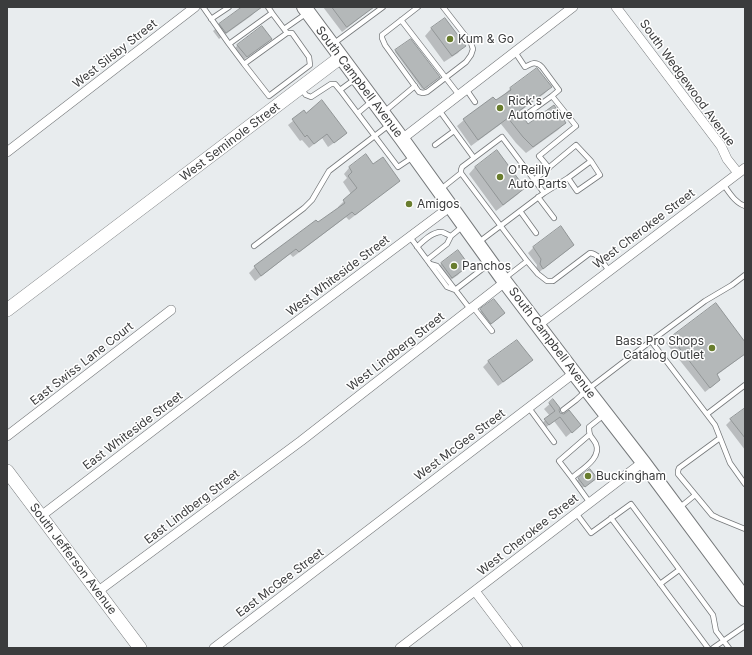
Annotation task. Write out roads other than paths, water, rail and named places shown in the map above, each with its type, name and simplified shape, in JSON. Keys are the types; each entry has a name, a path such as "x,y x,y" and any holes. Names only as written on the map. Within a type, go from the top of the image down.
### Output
{"main road":[{"name":"South Campbell Avenue","path":"306,10 504,280 745,599"}],"street":[{"name":"West Silsby Street","path":"7,152 195,7"},
{"path":"402,139 573,7"},
{"name":"South Wedgewood Avenue","path":"616,7 721,146 727,158 741,170"},
{"name":"West Seminole Street","path":"7,310 119,226 273,101 300,88 341,57"},
{"name":"West Cherokee Street","path":"538,325 741,170"},
{"name":"West Whiteside Street","path":"240,364 451,206"},
{"name":"West Lindberg Street","path":"301,441 472,308 504,280"},
{"name":"East Swiss Lane Court","path":"7,436 171,310"},
{"name":"East Whiteside Street","path":"41,516 240,364"},
{"name":"West McGee Street","path":"360,537 574,373"},
{"name":"East Lindberg Street","path":"97,592 301,441"},
{"name":"West Cherokee Street","path":"400,648 643,462"},
{"name":"South Jefferson Avenue","path":"7,471 140,648"},
{"name":"East McGee Street","path":"214,648 360,537"},
{"path":"475,591 518,648"}],"lane":[{"path":"203,7 229,44 273,101 310,65 309,57 292,33 285,31 268,7"},
{"path":"211,19 229,7"},
{"path":"332,45 382,7"},
{"path":"418,7 382,35 382,38 385,45 419,92 423,93 427,92 466,62 473,49 471,44 443,7"},
{"path":"244,64 285,31 306,10"},
{"path":"229,44 272,13"},
{"path":"401,20 446,77 475,102"},
{"path":"515,52 525,67 532,63 536,63 542,67 559,90 527,114"},
{"path":"340,90 357,78"},
{"path":"300,88 306,95 311,97 330,84 335,84 398,167 414,156"},
{"path":"254,246 304,208 312,200 329,171 375,136 386,118 415,86"},
{"path":"549,168 539,156 576,126 552,96"},
{"path":"358,113 373,100"},
{"path":"439,110 474,158"},
{"path":"435,145 454,131"},
{"path":"439,190 461,172 462,167 502,137 544,193"},
{"path":"534,180 576,145 600,175 577,191 568,178"},
{"path":"477,243 538,197 568,178 590,161"},
{"path":"461,172 527,261 538,274 547,281 553,281 590,253 596,255 609,271"},
{"path":"723,184 734,200 745,206"},
{"path":"538,197 554,218"},
{"path":"520,211 536,233"},
{"path":"428,262 447,244 451,236 465,225"},
{"path":"418,247 433,234 441,232 451,236"},
{"path":"410,237 447,287 455,290 492,331"},
{"path":"504,280 527,261"},
{"path":"455,290 491,262"},
{"path":"563,410 705,300 732,285 745,275"},
{"path":"651,341 715,425 730,463 744,480"},
{"path":"707,414 745,385"},
{"path":"529,408 554,442"},
{"path":"572,478 590,464 596,454 596,446 589,435 589,427 606,414"},
{"path":"542,425 547,422"},
{"path":"589,435 559,461 590,503"},
{"path":"720,438 679,468 678,474 712,515 745,529"},
{"path":"678,509 695,495"},
{"path":"576,513 591,533 631,504 713,616 716,631 729,648"},
{"path":"611,518 708,648"},
{"path":"660,584 679,570"},
{"path":"713,648 745,626"}],"place":[{"name":"Kum & Go","path":"450,39"},
{"name":"Rick's Automotive","path":"500,108"},
{"name":"O'Reilly Auto Parts","path":"500,177"},
{"name":"Amigos","path":"409,204"},
{"name":"Panchos","path":"454,266"},
{"name":"Bass Pro Shops Catalog Outlet","path":"712,348"},
{"name":"Buckingham","path":"588,476"}]}
